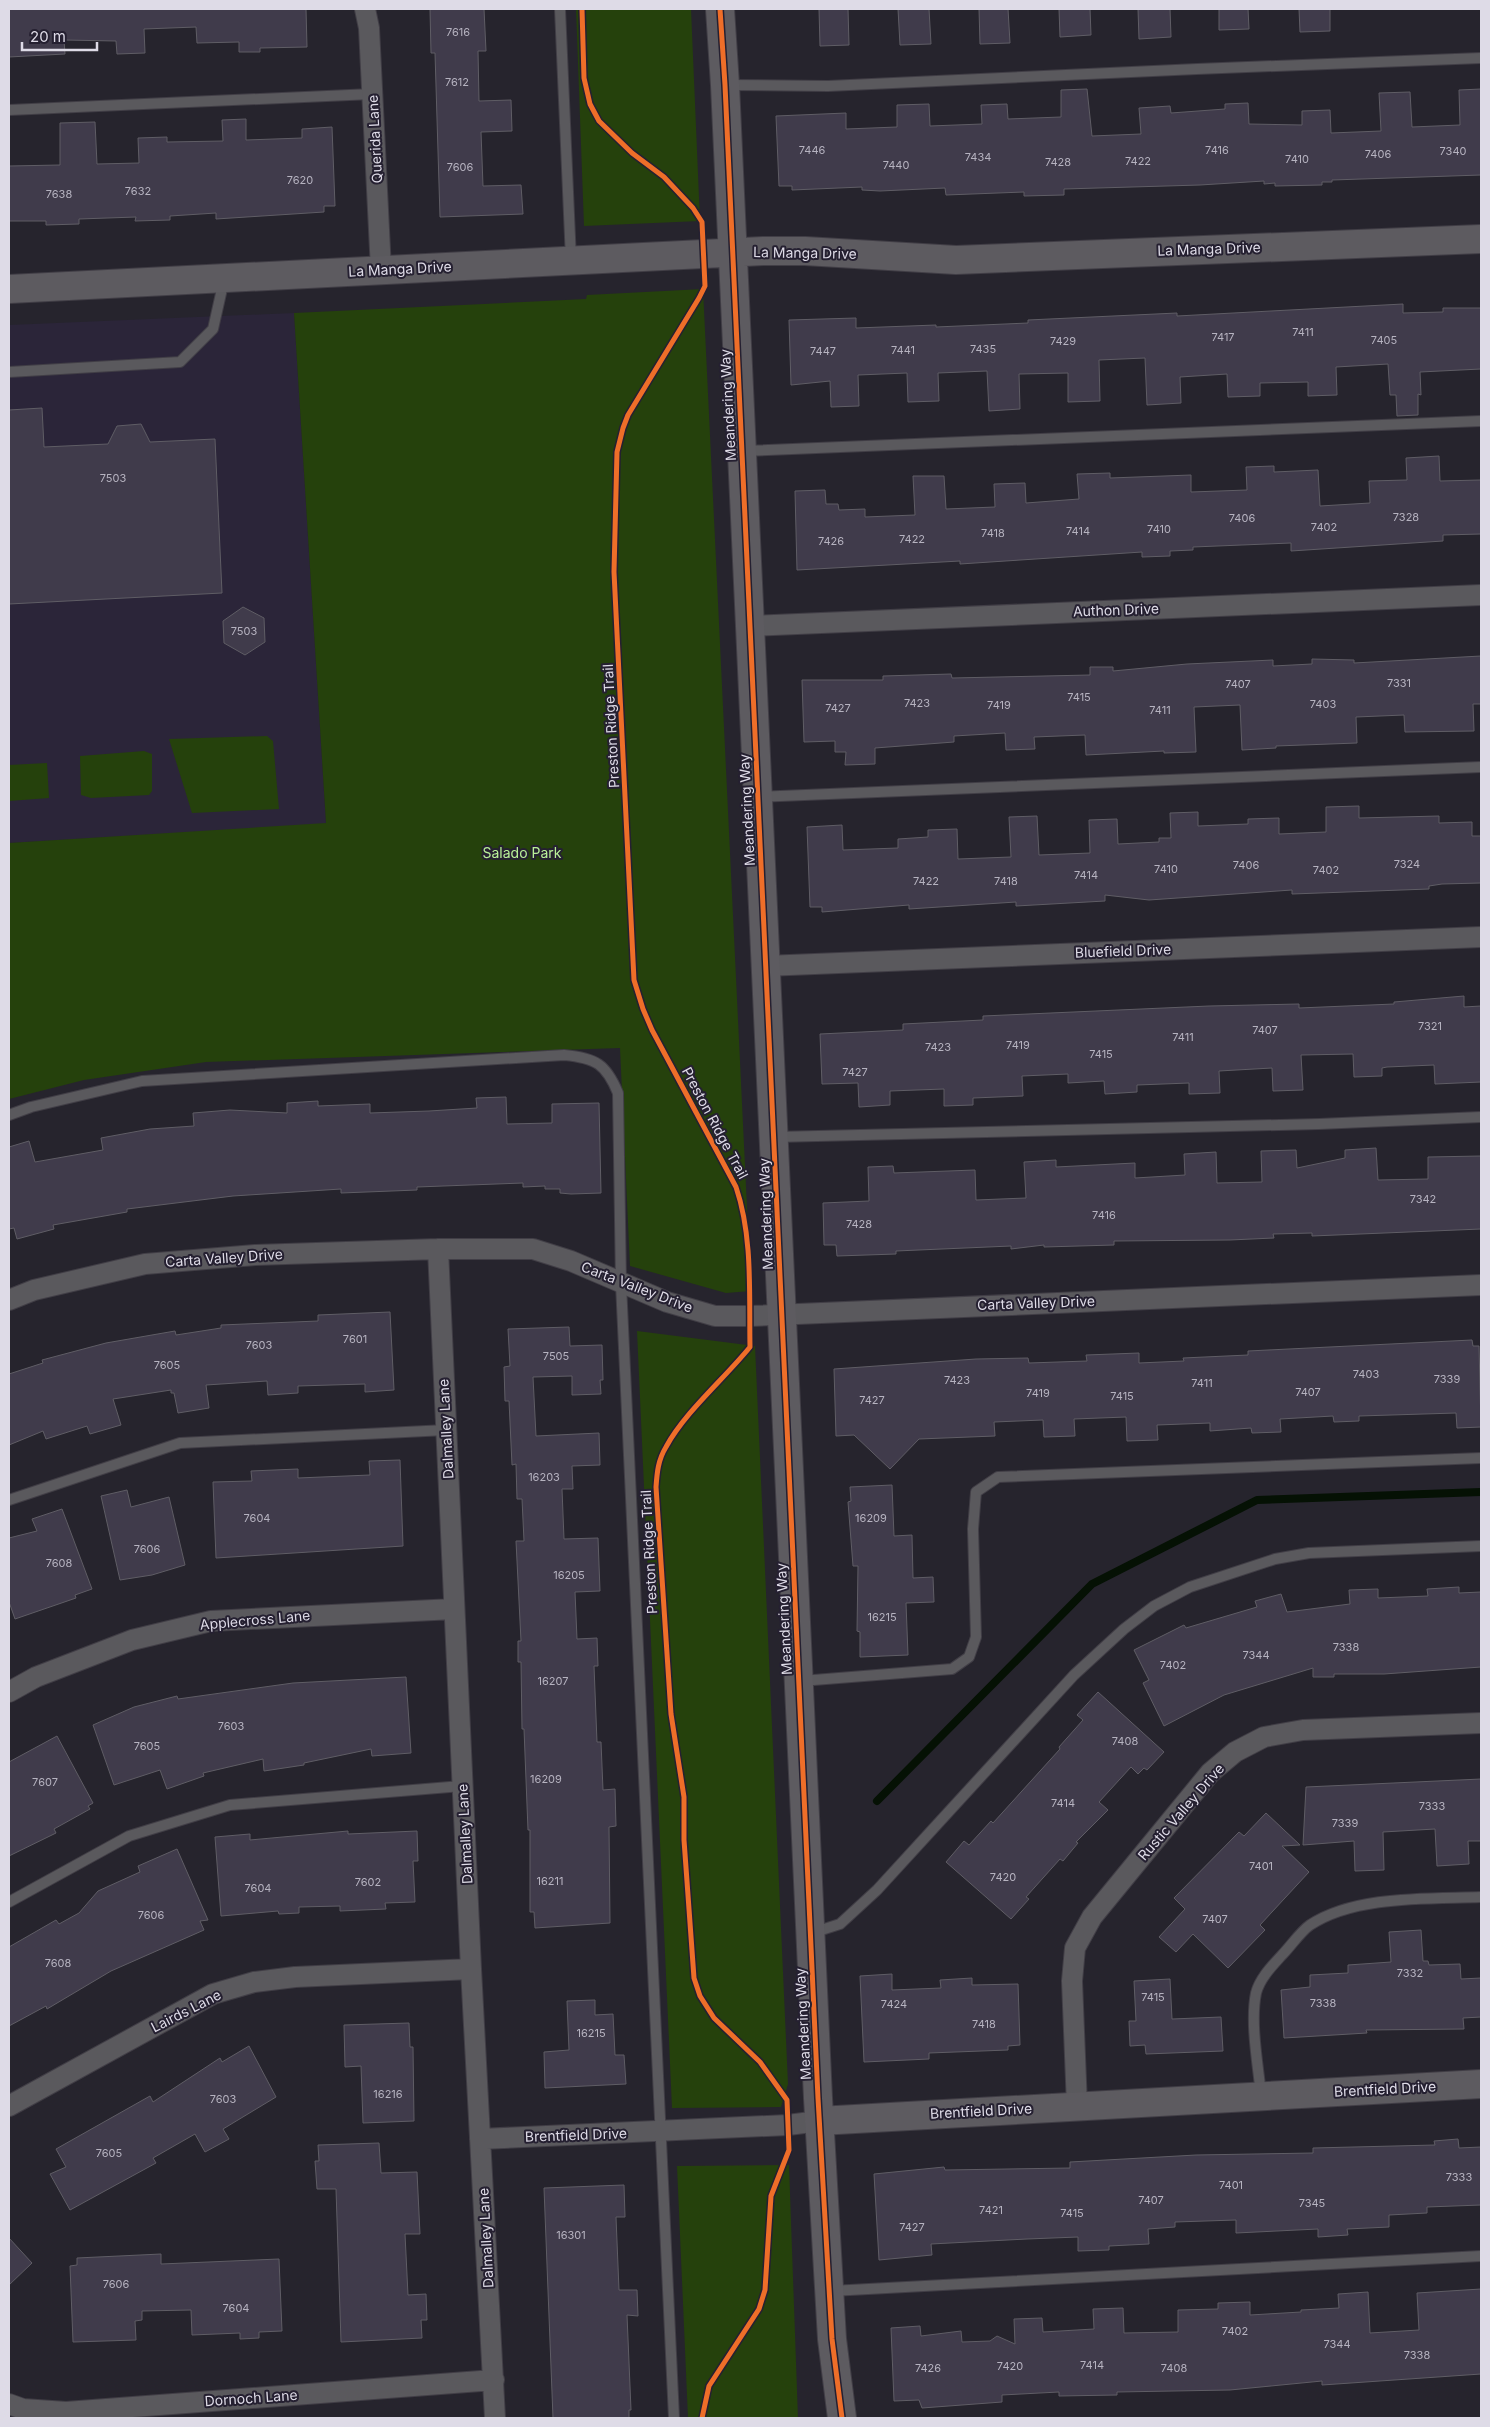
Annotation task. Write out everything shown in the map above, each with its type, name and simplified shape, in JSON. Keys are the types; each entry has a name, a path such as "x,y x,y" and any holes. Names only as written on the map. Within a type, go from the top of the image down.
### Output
{"street":[{"name":"Querida Lane","path":"365,9 369,28 381,270"},
{"name":"Meandering Way","path":"720,9 828,2291 842,2418"},
{"name":"La Manga Drive","path":"9,289 732,253 805,251 956,260 1481,239"},
{"name":"Authon Drive","path":"750,626 1481,595"},
{"name":"Bluefield Drive","path":"765,966 1481,937"},
{"name":"Carta Valley Drive","path":"9,1300 34,1290 145,1264 255,1255 438,1249 533,1250 571,1261 621,1284 667,1302 715,1316 1481,1285"},
{"name":"Dalmalley Lane","path":"438,1249 462,1786 495,2418"},
{"name":"Applecross Lane","path":"9,1692 36,1677 132,1640 211,1621 454,1609"},
{"name":"Rustic Valley Drive","path":"1077,2106 1072,1981 1075,1948 1092,1917 1210,1773 1235,1752 1264,1738 1303,1730 1481,1722"},
{"name":"Lairds Lane","path":"9,2106 213,1994 246,1985 295,1977 471,1969"},
{"name":"Brentfield Drive","path":"480,2139 660,2131 1481,2084"},
{"name":"Dornoch Lane","path":"9,2404 23,2409 66,2412 494,2380"}],"lane":[{"path":"560,9 571,261"},
{"path":"725,85 828,86 1481,58"},
{"path":"9,110 372,94"},
{"path":"9,372 180,362 214,329 224,277"},
{"path":"741,451 1481,421"},
{"path":"758,797 1481,768"},
{"path":"9,1114 142,1081 554,1056 585,1057 604,1066 611,1077 618,1093 621,1284 674,2418"},
{"path":"774,1137 1319,1124 1481,1117"},
{"path":"9,1500 180,1443 446,1430"},
{"path":"798,1681 952,1669 968,1657 976,1637 973,1529 976,1492 998,1477 1481,1458"},
{"path":"810,1934 840,1924 877,1890 1074,1675 1124,1629 1154,1606 1190,1587 1275,1559 1309,1553 1481,1546"},
{"path":"9,1902 129,1836 230,1805 462,1786"},
{"path":"1261,2096 1254,2012 1257,1991 1265,1974 1309,1926 1333,1912 1365,1905 1412,1900 1481,1897"},
{"path":"828,2291 1481,2256"}],"shaded area":[{"path":"294,313 326,824 9,843 9,325"}],"green space":[{"path":"576,9 691,9 700,221 584,226"},
{"name":"Salado Park","path":"703,289 751,1291 726,1293 630,1266 620,1048 206,1062 84,1080 9,1099 9,843 326,823 294,313 586,299 587,295"},
{"path":"267,736 273,741 279,809 192,813 169,739"},
{"path":"144,751 152,754 152,791 149,795 91,798 81,795 80,756"},
{"path":"47,763 49,798 9,801 9,765"},
{"path":"637,1331 755,1346 788,2084 781,2107 672,2108"},
{"path":"789,2165 798,2418 688,2418 677,2166"}],"building":[{"path":"9,9 306,9 307,47 260,48 260,52 239,52 239,42 197,43 196,27 144,29 145,53 117,54 116,41 64,40 65,54 9,57"},
{"path":"430,9 484,9 486,51 478,51 479,101 511,100 512,131 481,132 483,186 521,185 523,214 440,217 435,53 431,53"},
{"path":"819,9 848,9 849,45 820,46"},
{"path":"898,9 929,9 931,44 900,45"},
{"path":"979,9 1008,9 1010,43 980,44"},
{"path":"1059,9 1090,9 1091,35 1060,37"},
{"path":"1138,9 1170,9 1171,37 1139,39"},
{"path":"1219,9 1248,9 1249,29 1219,30"},
{"path":"1299,9 1330,9 1330,31 1300,32"},
{"path":"1087,89 1092,136 1141,134 1139,108 1170,106 1171,113 1225,109 1225,104 1248,103 1249,124 1302,125 1302,111 1330,110 1331,133 1381,131 1379,93 1410,92 1412,127 1460,125 1459,90 1481,89 1481,175 1332,180 1332,182 1322,182 1322,185 1275,186 1275,183 1264,184 1264,181 1064,189 1064,195 1024,196 1024,192 946,195 945,188 880,191 862,190 862,187 792,190 792,186 779,186 776,116 846,113 846,129 897,127 897,105 929,104 930,126 982,124 981,105 1007,104 1008,119 1061,117 1061,90"},
{"path":"246,119 246,140 302,138 302,129 332,127 335,206 324,206 324,212 216,219 216,213 170,216 170,220 135,221 136,217 79,219 79,224 46,225 46,221 9,221 9,166 60,165 60,123 95,122 97,164 139,163 138,138 167,137 167,142 223,141 222,120"},
{"path":"1403,304 1403,313 1443,312 1443,308 1481,308 1481,369 1420,372 1421,395 1418,394 1418,415 1397,416 1396,395 1390,395 1388,364 1336,367 1337,395 1308,396 1308,382 1260,383 1260,396 1228,397 1227,374 1180,377 1181,403 1147,405 1145,358 1099,360 1100,401 1068,402 1068,373 1019,374 1020,409 989,411 987,371 938,373 939,401 908,402 907,373 858,375 859,406 831,407 830,381 791,385 789,320 856,318 856,328 936,325 936,327 1028,323 1028,320 1177,313 1177,316"},
{"path":"42,408 44,447 108,444 117,426 141,424 150,442 215,439 222,593 9,604 9,410"},
{"path":"1439,456 1440,481 1481,480 1481,534 1443,535 1443,541 1291,551 1291,543 1193,547 1193,550 1170,551 1170,556 1142,557 1142,552 960,564 960,561 797,570 795,491 825,490 826,504 838,504 839,510 865,509 865,517 915,515 913,476 944,476 946,509 995,507 994,484 1025,483 1026,503 1079,499 1077,474 1110,473 1110,478 1191,475 1191,492 1247,490 1246,467 1274,466 1274,472 1318,470 1320,506 1370,503 1369,481 1407,480 1406,458"},
{"path":"243,607 264,618 265,642 245,655 224,643 223,621"},
{"path":"1481,656 1481,704 1473,704 1474,731 1405,732 1404,715 1356,717 1357,743 1276,746 1276,748 1242,750 1240,705 1194,707 1196,752 1164,753 1164,751 1086,755 1085,735 1034,737 1035,749 1006,750 1005,733 954,736 954,742 875,748 875,764 845,765 846,752 835,752 835,741 804,742 802,680 883,680 883,676 951,674 952,678 1090,675 1090,667 1113,667 1113,671 1187,664 1273,660 1273,666 1312,664 1312,659 1354,660 1354,663"},
{"path":"1359,806 1359,818 1439,816 1439,823 1472,822 1472,836 1481,836 1481,883 1442,884 1429,886 1429,889 1292,894 1292,890 1149,900 1105,895 1105,901 1016,906 1016,902 909,909 909,905 822,912 822,907 810,907 807,827 842,825 843,850 898,848 898,839 928,837 928,830 957,829 958,859 1011,857 1009,817 1037,816 1039,855 1090,853 1089,820 1117,819 1118,844 1159,842 1159,838 1171,838 1170,813 1198,812 1198,826 1248,824 1248,819 1279,818 1279,834 1326,832 1326,807"},
{"path":"1464,996 1464,1007 1481,1006 1481,1082 1435,1084 1434,1065 1387,1067 1382,1068 1382,1076 1354,1077 1353,1054 1301,1055 1303,1090 1273,1091 1272,1068 1219,1071 1220,1093 1189,1094 1189,1083 1137,1085 1137,1092 1105,1094 1104,1081 1068,1083 1068,1074 1022,1076 1023,1096 973,1098 973,1105 944,1106 944,1089 890,1091 890,1105 859,1107 858,1083 822,1084 820,1034 903,1030 903,1024 983,1020 983,1016 1209,1006 1299,1004 1299,1008 1394,1004 1394,1002"},
{"path":"506,1097 507,1124 552,1123 552,1104 599,1103 601,1193 560,1193 560,1189 545,1189 545,1186 523,1187 523,1183 417,1187 417,1190 341,1193 341,1189 233,1196 127,1209 127,1212 53,1225 54,1229 17,1239 14,1228 9,1229 9,1147 29,1141 35,1162 103,1150 101,1138 150,1129 194,1126 193,1113 230,1110 287,1113 287,1103 318,1101 318,1106 370,1104 370,1113 429,1111 477,1108 476,1098"},
{"path":"1376,1148 1378,1180 1428,1179 1428,1157 1481,1156 1481,1229 1312,1236 1312,1233 1273,1234 1274,1238 1114,1241 1114,1245 1044,1247 1044,1245 1011,1249 1011,1246 896,1251 896,1254 837,1256 836,1245 824,1245 823,1203 869,1201 868,1167 893,1166 894,1173 975,1170 976,1200 1026,1198 1024,1162 1056,1160 1056,1167 1135,1163 1135,1178 1185,1175 1184,1154 1216,1152 1217,1183 1262,1182 1261,1151 1296,1150 1297,1168 1345,1158 1345,1150"},
{"path":"390,1312 394,1390 365,1392 365,1384 298,1386 298,1393 268,1395 267,1381 206,1385 209,1408 178,1413 174,1393 171,1393 171,1390 113,1399 121,1425 90,1434 87,1426 46,1439 43,1431 9,1445 9,1374 43,1363 42,1360 106,1343 175,1331 176,1335 221,1328 221,1325 318,1321 318,1315"},
{"path":"569,1327 570,1346 602,1345 603,1380 600,1380 601,1394 572,1395 572,1376 533,1377 536,1436 599,1433 600,1465 572,1466 573,1489 562,1489 564,1539 598,1538 600,1591 575,1592 577,1639 597,1638 598,1666 594,1666 597,1742 601,1742 603,1790 615,1789 616,1826 609,1827 610,1923 535,1928 534,1912 530,1912 530,1830 528,1830 524,1729 522,1729 521,1662 518,1662 518,1641 521,1641 516,1541 524,1541 522,1499 517,1499 516,1464 512,1465 509,1401 505,1401 504,1367 510,1366 508,1329"},
{"path":"1472,1340 1473,1346 1479,1346 1481,1427 1457,1428 1456,1413 1359,1416 1359,1421 1334,1422 1333,1416 1280,1419 1281,1432 1252,1433 1251,1428 1210,1431 1210,1423 1157,1425 1158,1440 1127,1441 1126,1417 1074,1419 1075,1436 1044,1437 1043,1420 994,1422 995,1436 919,1439 890,1469 854,1435 836,1436 834,1369 976,1359 1028,1358 1029,1363 1087,1361 1086,1355 1139,1353 1139,1363 1184,1361 1183,1358 1248,1355 1248,1351"},
{"path":"400,1460 403,1546 216,1558 213,1482 252,1481 251,1471 298,1469 298,1478 370,1475 369,1461"},
{"path":"892,1485 894,1536 912,1535 913,1578 933,1577 934,1602 906,1603 908,1655 860,1657 860,1632 857,1631 858,1566 853,1566 848,1502 851,1501 850,1487"},
{"path":"127,1490 131,1507 169,1497 185,1565 152,1575 120,1580 101,1496"},
{"path":"62,1509 92,1589 75,1595 76,1598 15,1619 9,1602 9,1538 37,1531 32,1519"},
{"path":"1459,1587 1459,1593 1481,1592 1481,1667 1384,1674 1334,1674 1334,1677 1313,1677 1313,1668 1224,1695 1164,1726 1143,1683 1149,1680 1134,1650 1184,1625 1186,1628 1257,1607 1255,1601 1281,1594 1287,1612 1350,1604 1349,1590 1378,1589 1378,1598 1428,1596 1427,1589"},
{"path":"406,1677 411,1753 372,1756 371,1749 304,1763 304,1765 264,1771 263,1759 203,1773 204,1776 167,1789 160,1770 114,1785 93,1725 134,1707 177,1696 178,1699 293,1683"},
{"path":"1098,1692 1164,1752 1147,1770 1144,1768 1138,1774 1131,1767 1099,1802 1108,1810 1076,1842 1078,1843 1063,1861 1060,1859 1026,1897 1029,1899 1011,1919 946,1862 964,1841 969,1845 991,1821 993,1823 1060,1749 1059,1747 1083,1720 1077,1715"},
{"path":"57,1736 93,1803 88,1806 90,1809 54,1829 56,1833 9,1856 9,1762"},
{"path":"1481,1779 1481,1841 1468,1841 1469,1864 1437,1866 1435,1829 1383,1832 1384,1870 1355,1871 1354,1841 1303,1845 1306,1787"},
{"path":"1266,1813 1300,1845 1282,1846 1309,1872 1260,1925 1265,1930 1228,1968 1193,1934 1176,1952 1159,1937 1185,1909 1174,1898 1239,1832 1244,1836"},
{"path":"348,1831 348,1834 417,1831 418,1861 413,1861 415,1902 385,1903 386,1909 340,1911 340,1906 299,1907 299,1913 279,1914 278,1911 221,1916 215,1837 250,1834 250,1840"},
{"path":"177,1849 208,1920 200,1921 204,1930 111,1971 47,2009 46,2006 9,2026 9,1947 56,1920 59,1924 79,1913 98,1891 140,1872 138,1866"},
{"path":"1421,1930 1423,1961 1428,1961 1429,1965 1460,1964 1461,1979 1481,1978 1481,2017 1463,2018 1464,2029 1366,2030 1367,2033 1284,2038 1281,1990 1310,1987 1310,1975 1348,1973 1348,1965 1391,1962 1389,1932"},
{"path":"892,1974 892,1990 941,1988 940,1980 972,1978 972,1985 1018,1984 1020,2045 1008,2046 1008,2050 929,2053 929,2059 864,2062 860,1976"},
{"path":"1170,1979 1172,2019 1221,2017 1223,2051 1146,2054 1145,2045 1130,2046 1129,2021 1136,2021 1134,1981"},
{"path":"595,2000 595,2015 613,2014 615,2055 624,2055 626,2084 545,2088 544,2052 569,2050 567,2001"},
{"path":"409,2023 410,2047 413,2047 414,2121 363,2123 361,2066 345,2067 344,2025"},
{"path":"249,2046 276,2097 223,2129 229,2139 205,2152 195,2134 153,2158 156,2163 70,2210 50,2174 66,2167 56,2149 150,2096 153,2102 220,2058 222,2062"},
{"path":"1458,2139 1459,2148 1481,2147 1481,2205 1427,2207 1427,2213 1389,2215 1389,2227 1347,2229 1348,2235 1318,2237 1318,2229 1236,2233 1236,2220 1175,2222 1175,2227 1148,2229 1149,2244 1109,2246 1109,2250 1078,2251 1078,2237 1027,2239 931,2244 932,2255 879,2260 874,2174 944,2167 945,2170 1070,2168 1070,2162 1196,2155 1313,2153 1313,2148 1435,2145 1434,2141"},
{"path":"379,2143 381,2173 417,2172 420,2234 405,2234 408,2295 426,2294 427,2320 421,2320 422,2338 341,2342 336,2189 317,2189 315,2161 319,2161 318,2145"},
{"path":"624,2185 625,2217 616,2217 619,2290 637,2290 638,2316 627,2315 631,2410 629,2410 629,2418 553,2418 544,2188"},
{"path":"9,2238 32,2263 9,2285"},
{"path":"161,2254 161,2264 279,2259 282,2331 259,2332 259,2338 240,2339 240,2333 192,2335 191,2310 142,2311 142,2320 135,2321 136,2340 73,2342 70,2266 77,2265 77,2258"},
{"path":"1481,2289 1481,2374 1322,2385 1322,2381 1230,2390 1117,2392 1117,2395 1059,2396 1059,2392 1002,2395 1002,2402 922,2408 919,2400 894,2401 891,2328 920,2326 921,2336 961,2331 962,2342 990,2341 997,2336 1015,2344 1014,2319 1042,2318 1043,2332 1094,2329 1093,2309 1123,2308 1124,2333 1178,2332 1178,2310 1218,2309 1218,2303 1250,2302 1250,2315 1301,2312 1301,2310 1339,2308 1338,2294 1368,2292 1370,2333 1419,2330 1417,2293"}],"waterway":[{"path":"877,1801 1092,1584 1257,1500 1481,1492"}],"cycle path":[{"name":"Preston Ridge Trail","path":"582,9 584,78 590,104 599,121 632,153 664,177 693,208 702,222 705,286 628,415 623,428 617,452 614,572 634,980 652,1030 736,1187 745,1226 749,1266 750,1347 694,1408 674,1434 661,1457 656,1487 671,1714 684,1797 684,1840 694,1978 700,1996 714,2018 760,2062 787,2100 789,2150 771,2196 765,2290 759,2309 709,2386 702,2418"},
{"path":"720,9 818,2098 832,2339 842,2418"}]}
